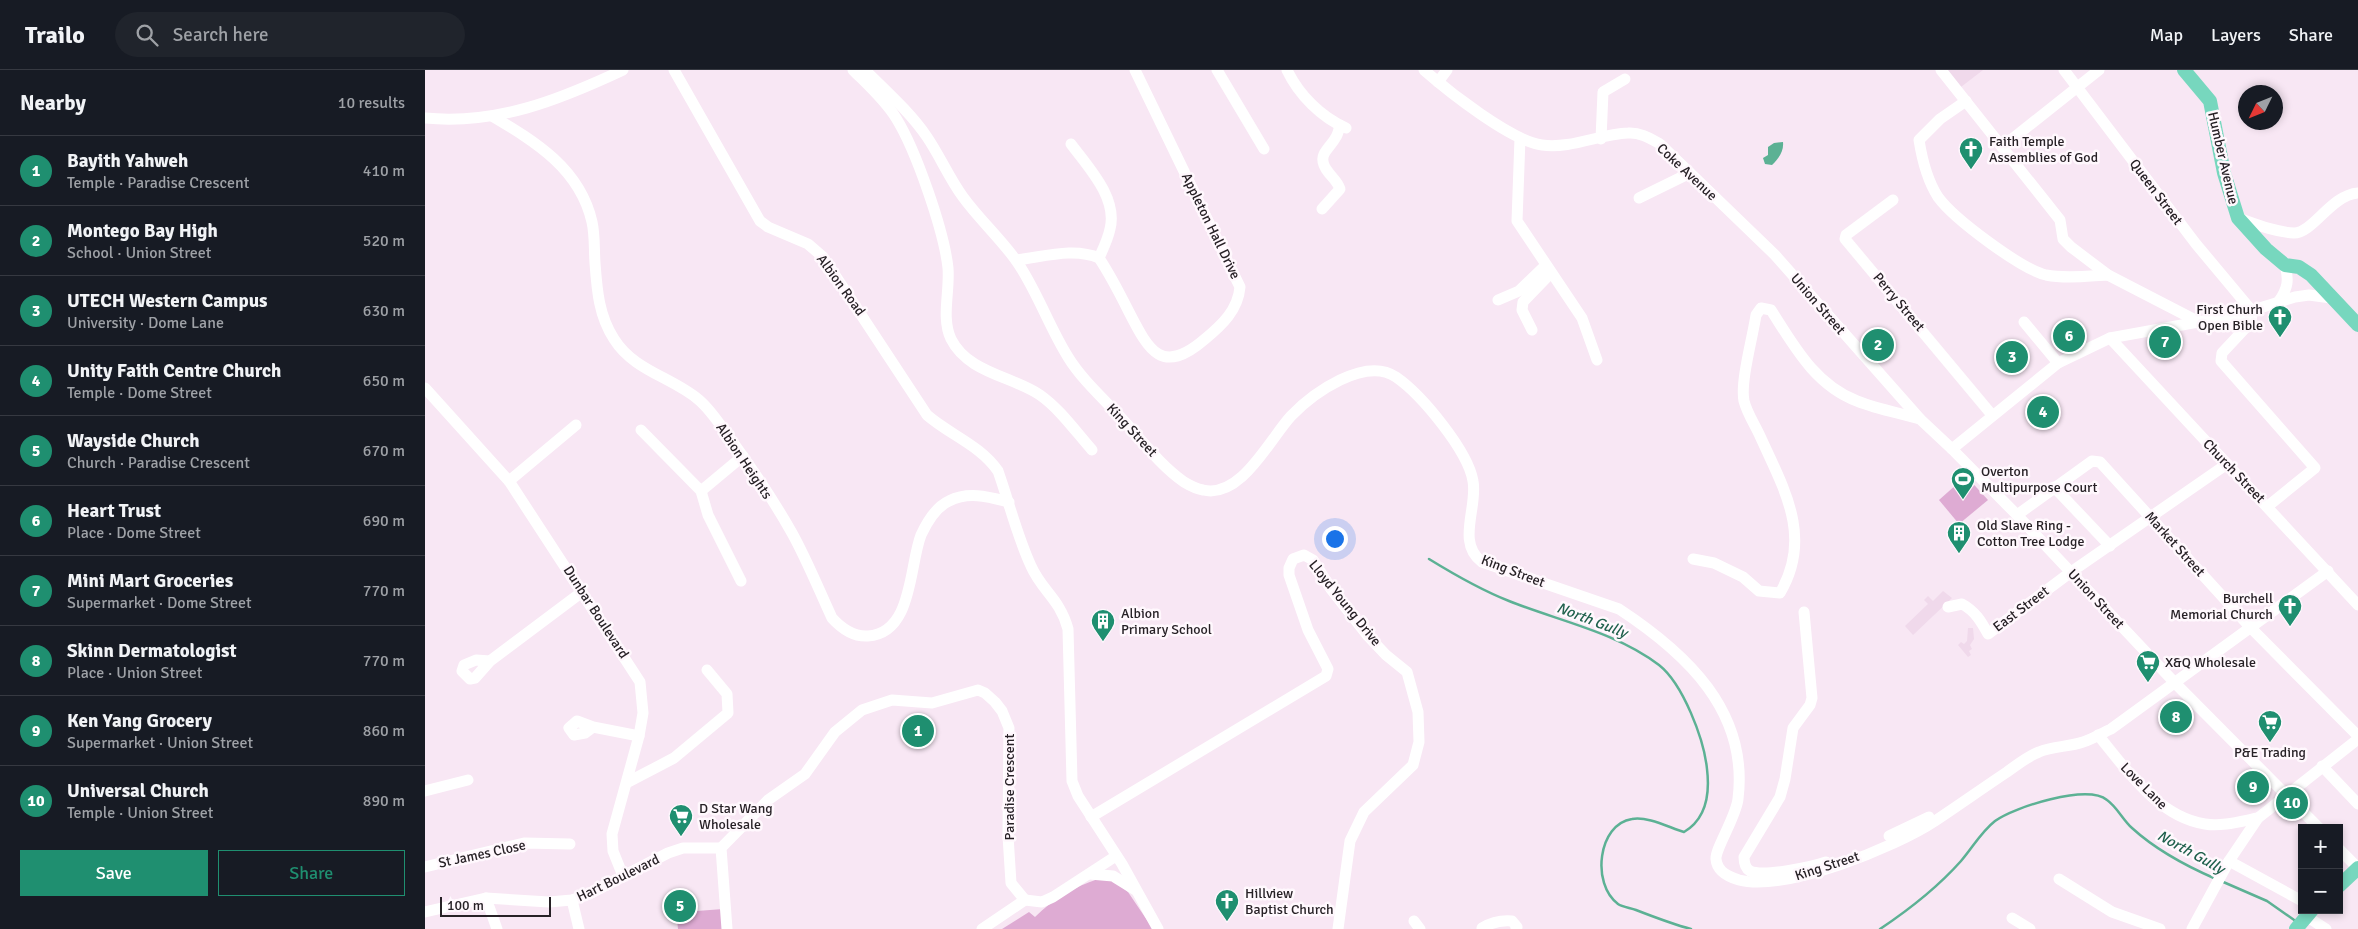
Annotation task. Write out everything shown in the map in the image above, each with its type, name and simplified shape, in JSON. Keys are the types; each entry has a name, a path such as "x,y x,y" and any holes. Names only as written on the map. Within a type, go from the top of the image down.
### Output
{"main road":[{"name":"Humber Avenue","path":"2185,70 2210,101 2224,173 2238,218 2266,249 2285,265 2299,267 2311,275 2331,298"},
{"path":"2331,298 2358,325"},
{"path":"2343,882 2358,868"}],"street":[{"path":"425,118 492,116 525,110 548,103 623,70"},
{"name":"Albion Road","path":"674,70 760,221 768,227 807,244 823,257 927,415 942,428 989,458 998,471 1032,568 1057,601 1064,614 1068,629 1072,781 1077,796 1091,817"},
{"path":"853,70 896,118 922,177 937,222 948,268 947,327 952,341 981,368 1041,395 1091,450"},
{"name":"King Street","path":"865,70 917,124 953,185 1016,260 1076,369 1168,468 1186,483 1203,490 1217,491 1232,485 1250,469 1291,416 1313,397 1359,371 1372,370 1394,376 1405,384 1443,426 1454,441 1470,470 1474,484 1469,542 1476,558 1482,562 1619,609 1646,627 1680,655 1702,678 1716,698 1727,719 1734,742 1739,782 1733,819 1718,849 1716,859 1724,874 1745,882 1762,883 1810,875 1914,833 1934,822 1970,796 2039,752 2083,743 2111,729 2328,571"},
{"name":"Appleton Hall Drive","path":"1099,258 1148,348 1167,357 1185,353 1197,346 1229,317 1239,298 1240,287 1220,242 1135,70"},
{"path":"1217,70 1264,149"},
{"path":"1287,70 1310,104 1343,127 1323,153 1322,162 1328,172 1337,180 1340,189 1322,209"},
{"name":"Coke Avenue","path":"1424,70 1456,98 1520,138 1541,145 1553,146 1601,139 1630,132 1661,144 1775,256"},
{"path":"1438,82 1447,70"},
{"path":"1941,70 2060,220 2063,239 2071,247 2107,275 2199,322"},
{"name":"Queen Street","path":"2064,70 2196,244 2252,312"},
{"path":"2002,147 2099,70"},
{"path":"1601,139 1603,92 1625,79"},
{"path":"1965,101 1940,119 1919,140 1923,165 1938,196 1962,223 2008,255 2045,274 2076,277 2107,275"},
{"name":"Albion Heights","path":"492,116 540,146 573,176 584,198 592,223 598,303 604,321 615,340 629,356 648,371 699,400 743,456 792,533 832,618 840,627 857,635 876,635 895,623 908,592 921,537 927,522 936,510 949,501 963,496 979,495 1009,502"},
{"path":"1520,138 1517,221 1582,318 1597,360"},
{"path":"1016,260 1077,253 1089,254 1099,258 1111,228 1106,194 1071,144"},
{"path":"1639,198 1690,173"},
{"path":"2238,218 2296,233 2307,227 2337,201 2348,194 2358,193"},
{"name":"Perry Street","path":"1893,200 1846,235 1845,240 1992,415"},
{"name":"Union Street","path":"1775,256 1920,419 2017,515 2175,683 2315,824"},
{"path":"2279,301 2286,291 2288,283 2285,265"},
{"path":"1498,300 1519,291 1549,269"},
{"path":"1533,330 1522,310 1523,302 1549,269"},
{"path":"1952,449 1992,415 2058,364 2110,338 2252,312 2279,301 2309,295 2331,298"},
{"path":"1693,559 1714,563 1743,578 1759,591 1779,593 1790,575 1796,547 1788,496 1744,401 1745,381 1756,314 1761,308 1771,310 1795,349 1821,379 1856,401 1920,419"},
{"path":"2252,312 2251,322 2221,353 2221,361 2315,469 2268,506"},
{"path":"2024,322 2058,364"},
{"name":"Church Street","path":"2110,338 2328,571 2355,597"},
{"name":"Dunbar Boulevard","path":"425,388 509,481 640,682 643,712 639,736 628,782 611,834 613,850 623,876"},
{"path":"509,481 576,425"},
{"path":"641,430 701,491 712,523 741,581"},
{"path":"701,491 743,456"},
{"name":"Market Street","path":"2054,487 2092,461 2097,461 2251,628 2358,738"},
{"name":"East Street","path":"1947,607 1961,604 1969,608 1977,615 1989,634 2071,572 2227,464"},
{"path":"2017,515 2054,487 2110,546"},
{"name":"Lloyd Young Drive","path":"1091,817 1326,676 1329,669 1308,630 1289,575 1289,568 1293,559 1304,555 1313,560 1336,596 1369,636 1386,655 1407,672 1418,712 1419,742 1413,765 1364,812 1350,841 1339,929"},
{"path":"490,661 583,592"},
{"path":"1804,612 1811,698 1809,705 1793,728 1780,797 1744,857 1746,868 1755,872 1764,872 1819,865 1861,851 1970,796"},
{"path":"628,782 674,758 728,713 727,694 707,670"},
{"name":"Paradise Crescent","path":"721,848 768,800 805,774 835,732 862,710 892,700 932,703 978,690 985,693 995,702 1002,711 1009,728 1008,836 1011,883 1025,900"},
{"path":"593,726 639,736"},
{"name":"Love Lane","path":"2098,735 2130,774 2169,812 2205,824 2233,823 2258,818"},
{"path":"2192,929 2229,861 2258,818 2358,738"},
{"path":"2322,766 2358,804"},
{"path":"425,791 468,780"},
{"path":"1091,817 1119,860 1158,929"},
{"name":"St James Close","path":"425,867 524,843 570,844"},
{"name":"Hart Boulevard","path":"425,912 486,898 549,902 572,900 683,848 721,848"},
{"path":"721,848 727,929"},
{"path":"2343,853 2358,868"},
{"path":"982,929 1025,900 1043,902 1090,874 1119,860"},
{"path":"2229,861 2298,899"},
{"path":"1090,874 1113,876 1137,891"},
{"path":"2059,879 2112,912 2160,929"},
{"path":"486,898 497,929"},
{"path":"572,900 579,929"},
{"path":"2011,918 2030,929"},
{"path":"1482,928 1492,922 1504,920 1512,921 1517,927 1516,929"},
{"path":"2302,921 2326,929"}],"shaded area":[{"path":"1941,70 1983,70 1957,90"},
{"path":"1783,142 1782,151 1777,160 1772,165 1765,164 1763,158 1768,155 1768,147 1774,143"},
{"name":"Overton Multipurpose Court","path":"1966,476 1988,500 1959,524 1939,500"},
{"path":"1943,591 1952,598 1913,635 1905,626 1928,604 1924,600 1928,596 1933,601"},
{"path":"1968,628 1973,628 1974,639 1970,645 1972,649 1969,651 1971,655 1968,657 1958,645 1961,642 1964,644 1967,641"},
{"path":"1098,879 1113,880 1128,892 1153,929 1002,929 1029,912 1035,917 1064,894"},
{"path":"723,909 724,929 678,929 677,919 697,911"}],"waterway":[{"name":"North Gully","path":"1429,559 1468,582 1499,597 1587,628 1624,644 1659,665 1676,685 1691,713 1705,757 1708,788 1702,813 1691,827 1684,832 1645,819 1632,819 1621,823 1612,832 1606,843 1602,856 1602,870 1604,883 1609,895 1618,904 1691,929"},
{"name":"North Gully","path":"1880,929 1933,889 1961,861 1985,830 1995,821 2004,815 2034,804 2068,796 2097,796 2107,800 2132,828 2151,843 2183,863 2216,879"},
{"name":"North Gully","path":"2221,881 2267,901 2297,922"}],"place":[{"name":"Faith Temple Assemblies of God","path":"1971,170"},
{"name":"Heart Trust","path":"2069,336"},
{"name":"First Churh Open Bible","path":"2280,338"},
{"name":"Mini Mart Groceries","path":"2165,342"},
{"name":"Montego Bay High","path":"1878,345"},
{"name":"UTECH Western Campus","path":"2012,357"},
{"name":"Unity Faith Centre Church","path":"2043,412"},
{"name":"Overton Multipurpose Court","path":"1963,500"},
{"name":"Old Slave Ring - Cotton Tree Lodge","path":"1959,554"},
{"name":"Burchell Memorial Church","path":"2290,627"},
{"name":"Albion Primary School","path":"1103,642"},
{"name":"X&Q Wholesale","path":"2148,683"},
{"name":"Skinn Dermatologist","path":"2176,717"},
{"name":"Bayith Yahweh","path":"918,731"},
{"name":"P&E Trading","path":"2270,743"},
{"name":"Ken Yang Grocery","path":"2253,787"},
{"name":"Universal Church","path":"2292,803"},
{"name":"D Star Wang Wholesale","path":"681,837"},
{"name":"Wayside Church","path":"680,906"},
{"name":"Hillview Baptist Church","path":"1227,922"}]}
